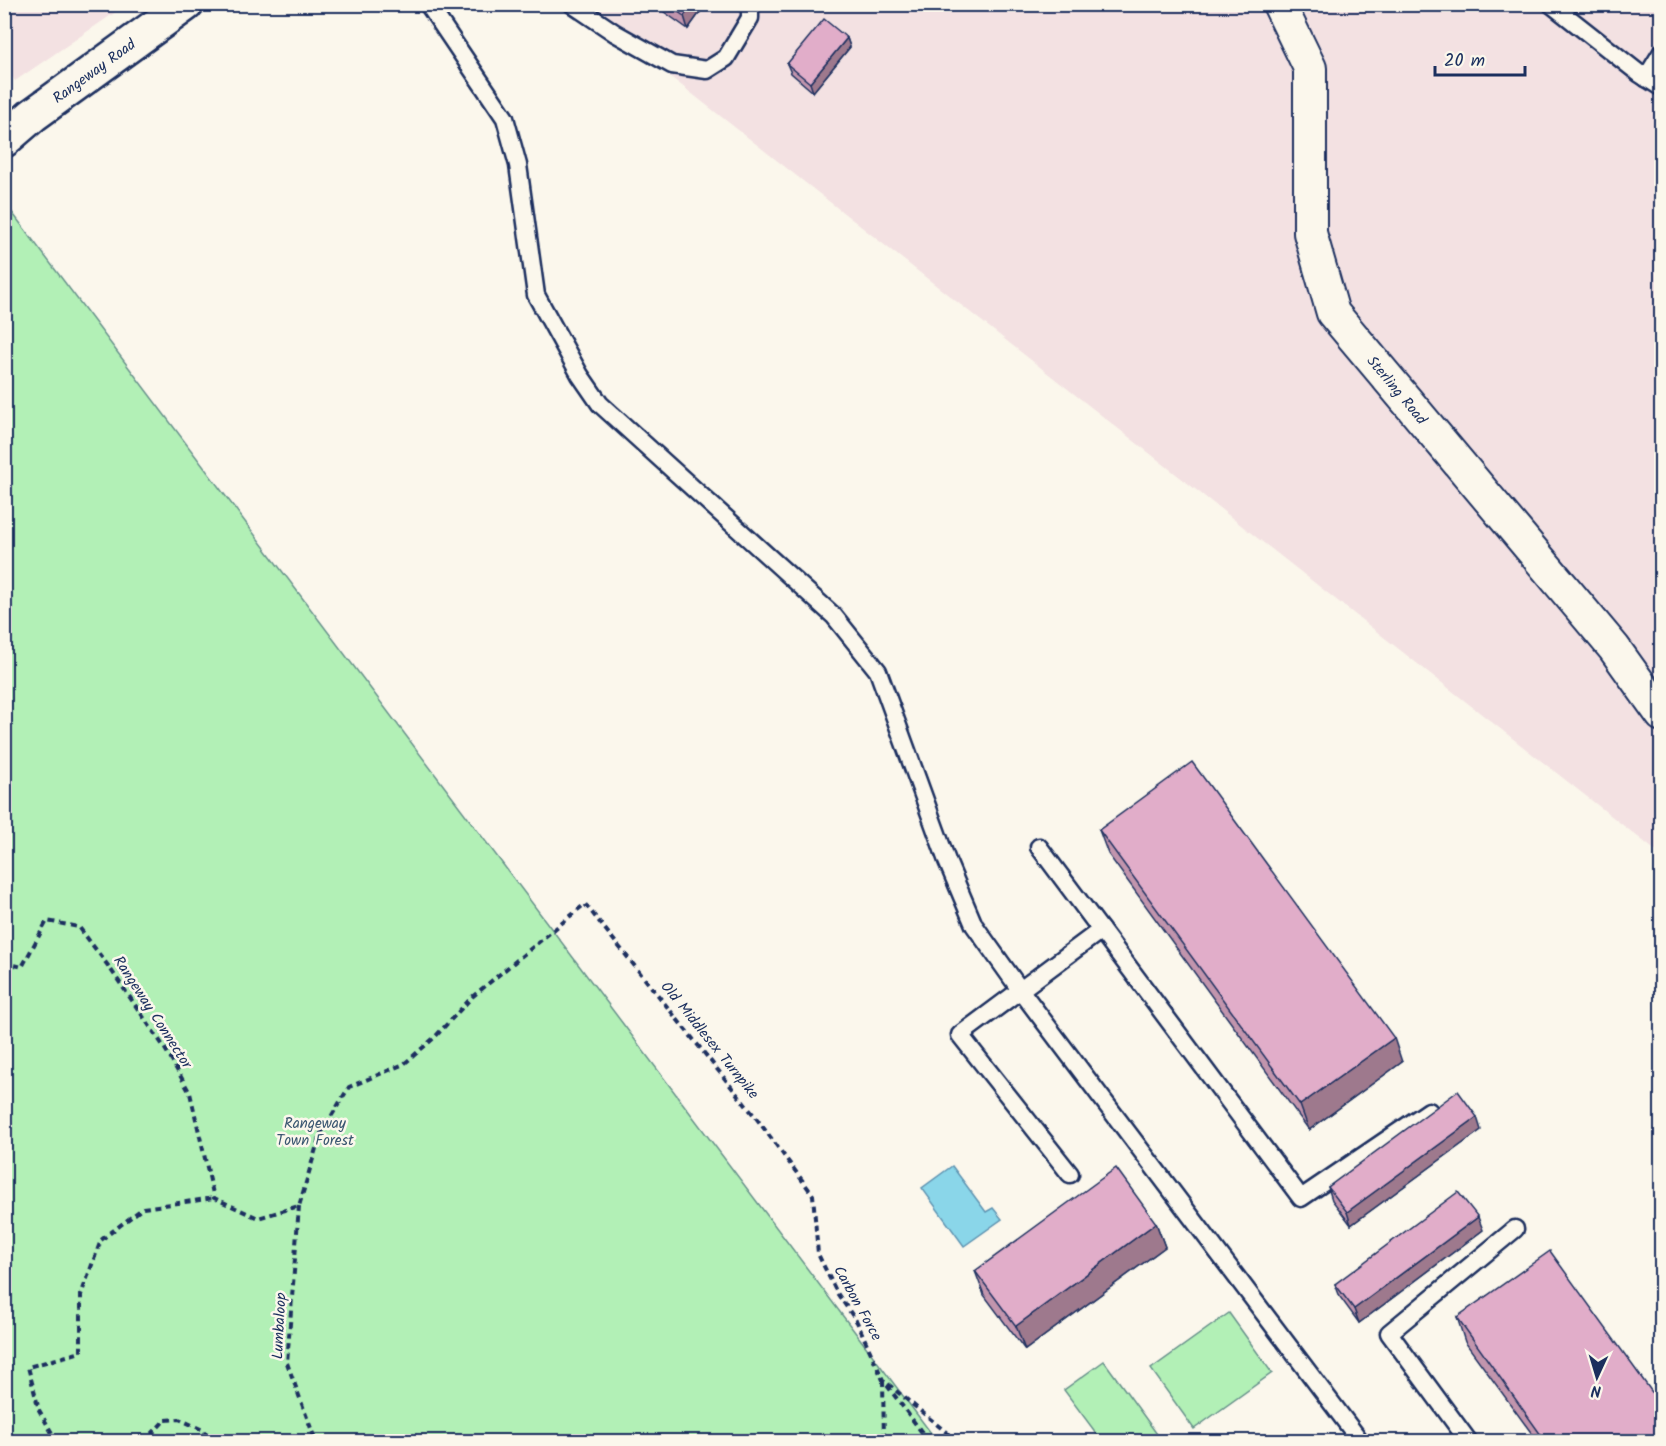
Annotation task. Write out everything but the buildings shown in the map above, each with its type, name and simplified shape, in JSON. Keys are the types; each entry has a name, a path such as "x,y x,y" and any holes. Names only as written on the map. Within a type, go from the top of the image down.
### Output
{"street":[{"name":"Sterling Road","path":"1279,4 1310,68 1310,233 1333,313 1614,648 1662,715"},
{"name":"Rangeway Road","path":"4,140 33,115 184,5"}],"lane":[{"path":"428,4 505,118 518,165 536,295 580,375 600,404 834,616 878,671 947,861 974,925 1021,991 1361,1442"},
{"path":"572,4 615,33 672,65 707,70 726,58 750,18 750,4"},
{"path":"1551,4 1662,88"},
{"path":"1646,78 1662,52"},
{"path":"1039,846 1301,1198 1429,1111"},
{"path":"1070,1174 960,1035 1101,930"},
{"path":"1469,1442 1389,1333 1515,1229"}],"path":[{"name":"Old Middlesex Turnpike","path":"299,1206 320,1135 349,1087 404,1064 434,1038 472,997 585,904 757,1119 813,1195"},
{"name":"Rangeway Connector","path":"4,962 22,968 47,921 79,927 164,1047 190,1094 214,1198"},
{"name":"Carbon Force","path":"813,1195 818,1254 837,1293 857,1322 883,1380 930,1442"},
{"path":"57,1442 39,1410 28,1367 81,1352 81,1295 101,1240 143,1209 214,1198 258,1218 299,1206"},
{"name":"Lumbaloop","path":"299,1206 287,1364 316,1442"},
{"path":"883,1380 884,1442"},
{"path":"883,1380 958,1442"},
{"path":"144,1442 165,1420 179,1419 205,1431 208,1442"}],"shaded area":[{"path":"5,4 126,5 15,81 5,67"},
{"path":"579,5 1661,5 1661,855"}],"green space":[{"name":"Rangeway Town Forest","path":"5,203 937,1441 5,1441"},
{"path":"1229,1313 1272,1373 1194,1429 1151,1369"},
{"path":"1104,1361 1162,1441 1102,1441 1064,1390"}],"water":[{"path":"952,1166 986,1212 993,1208 1002,1219 964,1246 922,1188"}]}
